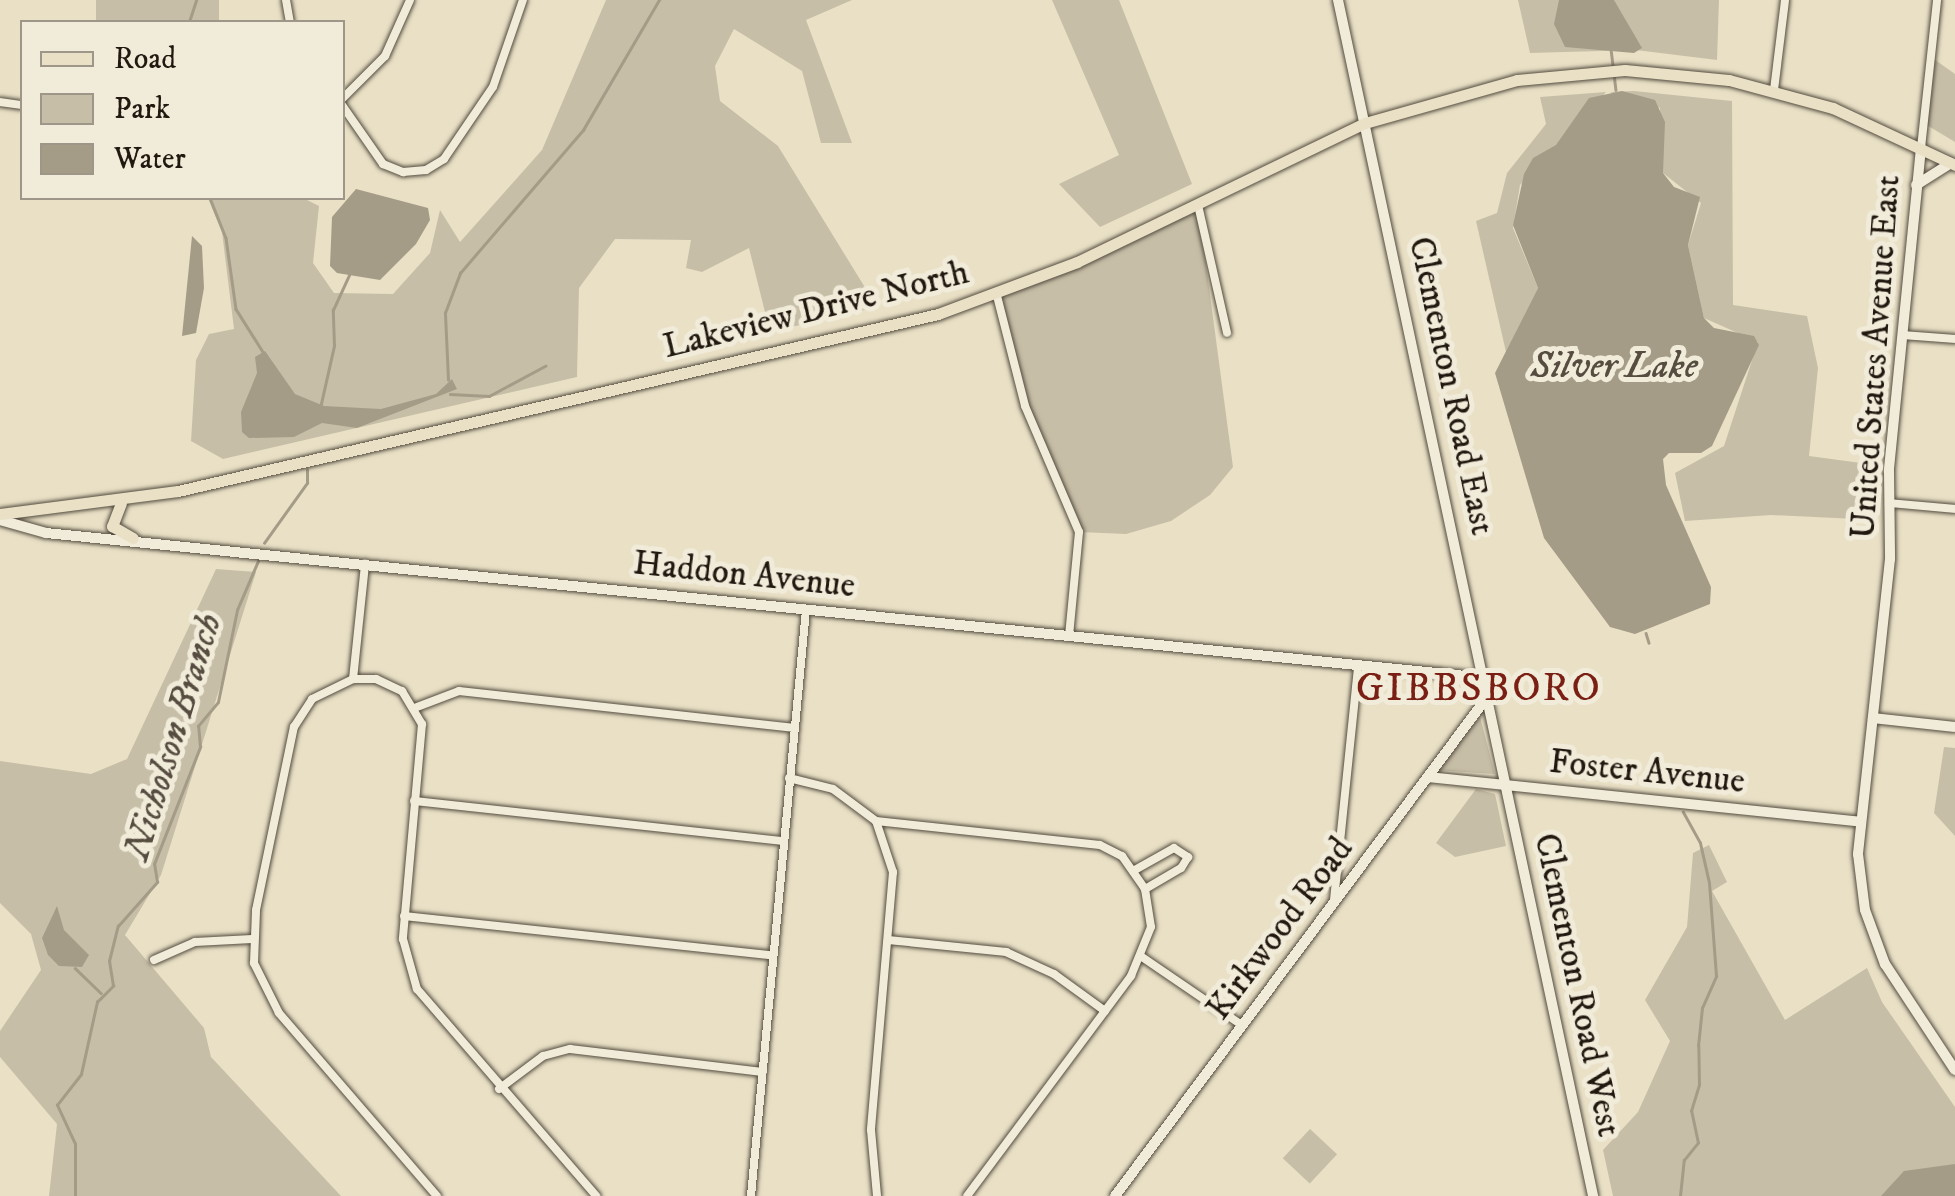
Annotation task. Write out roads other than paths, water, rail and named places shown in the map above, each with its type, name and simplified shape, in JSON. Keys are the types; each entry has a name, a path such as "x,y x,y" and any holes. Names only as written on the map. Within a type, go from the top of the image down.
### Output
{"main road":[{"name":"Lakeview Drive North","path":"0,517 120,503 938,314 1198,206 1365,123 1453,95 1587,70 1697,75 1774,90 1862,118 1953,164"},
{"path":"120,503 112,526 134,538"}],"street":[{"path":"345,99 385,56 410,0"},
{"path":"345,107 383,164 404,172 426,170 444,159 493,88 523,0"},
{"name":"Clementon Road East","path":"1338,0 1506,785"},
{"path":"1774,90 1784,0"},
{"name":"United States Avenue East","path":"1937,0 1916,184 1873,718 1860,822 1860,890 1872,936 1955,1070"},
{"path":"1916,184 1953,164"},
{"path":"1198,206 1227,332"},
{"path":"996,292 1024,406 1078,532 1069,635"},
{"path":"1903,335 1955,339"},
{"path":"1889,503 1955,509"},
{"name":"Haddon Avenue","path":"0,517 46,533 134,538 1485,678"},
{"path":"353,679 365,563"},
{"path":"751,1196 770,955 806,610"},
{"path":"1334,902 1358,666"},
{"path":"437,1196 267,998 252,939 294,727 312,699 353,679 389,683 416,707 422,724 404,916 405,961 416,989 596,1196"},
{"path":"416,707 459,691 795,728"},
{"name":"Kirkwood Road","path":"1116,1196 1489,696"},
{"path":"1873,718 1955,726"},
{"name":"Foster Avenue","path":"1428,777 1860,822"},
{"path":"789,778 833,789 876,821 1100,846 1134,870 1145,889 1152,927 1142,957 967,1196"},
{"name":"Clementon Road West","path":"1506,785 1593,1196"},
{"path":"414,801 782,840"},
{"path":"876,821 893,872 870,1130 876,1196"},
{"path":"1134,870 1174,848 1188,856 1181,868 1145,889"},
{"path":"404,916 770,955"},
{"path":"154,960 195,942 252,939"},
{"path":"888,940 1006,952 1054,974 1105,1011"},
{"path":"1142,957 1243,1026"},
{"path":"500,1089 543,1056 570,1049 762,1072"}],"water":[{"path":"1559,0 1614,0 1642,48 1634,53 1565,47 1554,24"},
{"name":"Silver Lake","path":"1622,91 1655,100 1665,122 1663,173 1674,187 1700,197 1688,245 1704,318 1714,328 1754,336 1759,345 1712,446 1701,453 1669,453 1663,459 1666,485 1711,587 1710,604 1635,634 1610,627 1544,538 1495,373 1538,288 1513,225 1524,174 1533,158 1556,145 1589,98"},
{"path":"356,189 428,208 430,220 416,244 380,280 337,273 330,266 332,217"},
{"path":"192,236 202,246 204,288 196,333 182,336"},
{"path":"265,351 295,394 324,406 381,409 436,394 452,379 457,389 357,428 322,423 294,437 249,438 242,432 241,412 257,373 255,357"},
{"path":"57,906 64,930 89,955 82,967 59,966 48,955 42,938"},
{"path":"1955,1164 1955,1196 1881,1196 1904,1171"}],"waterway":[{"path":"190,20 196,0"},
{"name":"Nicholson Branch","path":"448,380 445,313 460,273 583,130 659,0"},
{"path":"1611,49 1613,66"},
{"path":"1614,74 1616,90"},
{"path":"211,200 226,238 236,309 265,355"},
{"path":"320,408 334,346 333,310 350,273"},
{"path":"450,394 489,396 545,366"},
{"name":"Nicholson Branch","path":"264,543 307,483 307,470"},
{"name":"Nicholson Branch","path":"75,1196 75,1144 57,1105 81,1074 97,1002 113,986 109,961 118,926 157,882 154,864 200,747 198,726 218,702 237,610 258,561"},
{"path":"1646,633 1649,643"},
{"path":"1680,1196 1684,1160 1698,1143 1691,1111 1699,1085 1702,1008 1716,976 1709,883 1700,843 1683,812"},
{"path":"75,968 101,993"}],"district":[{"name":"GIBBSBORO","path":"1479,689"}]}
